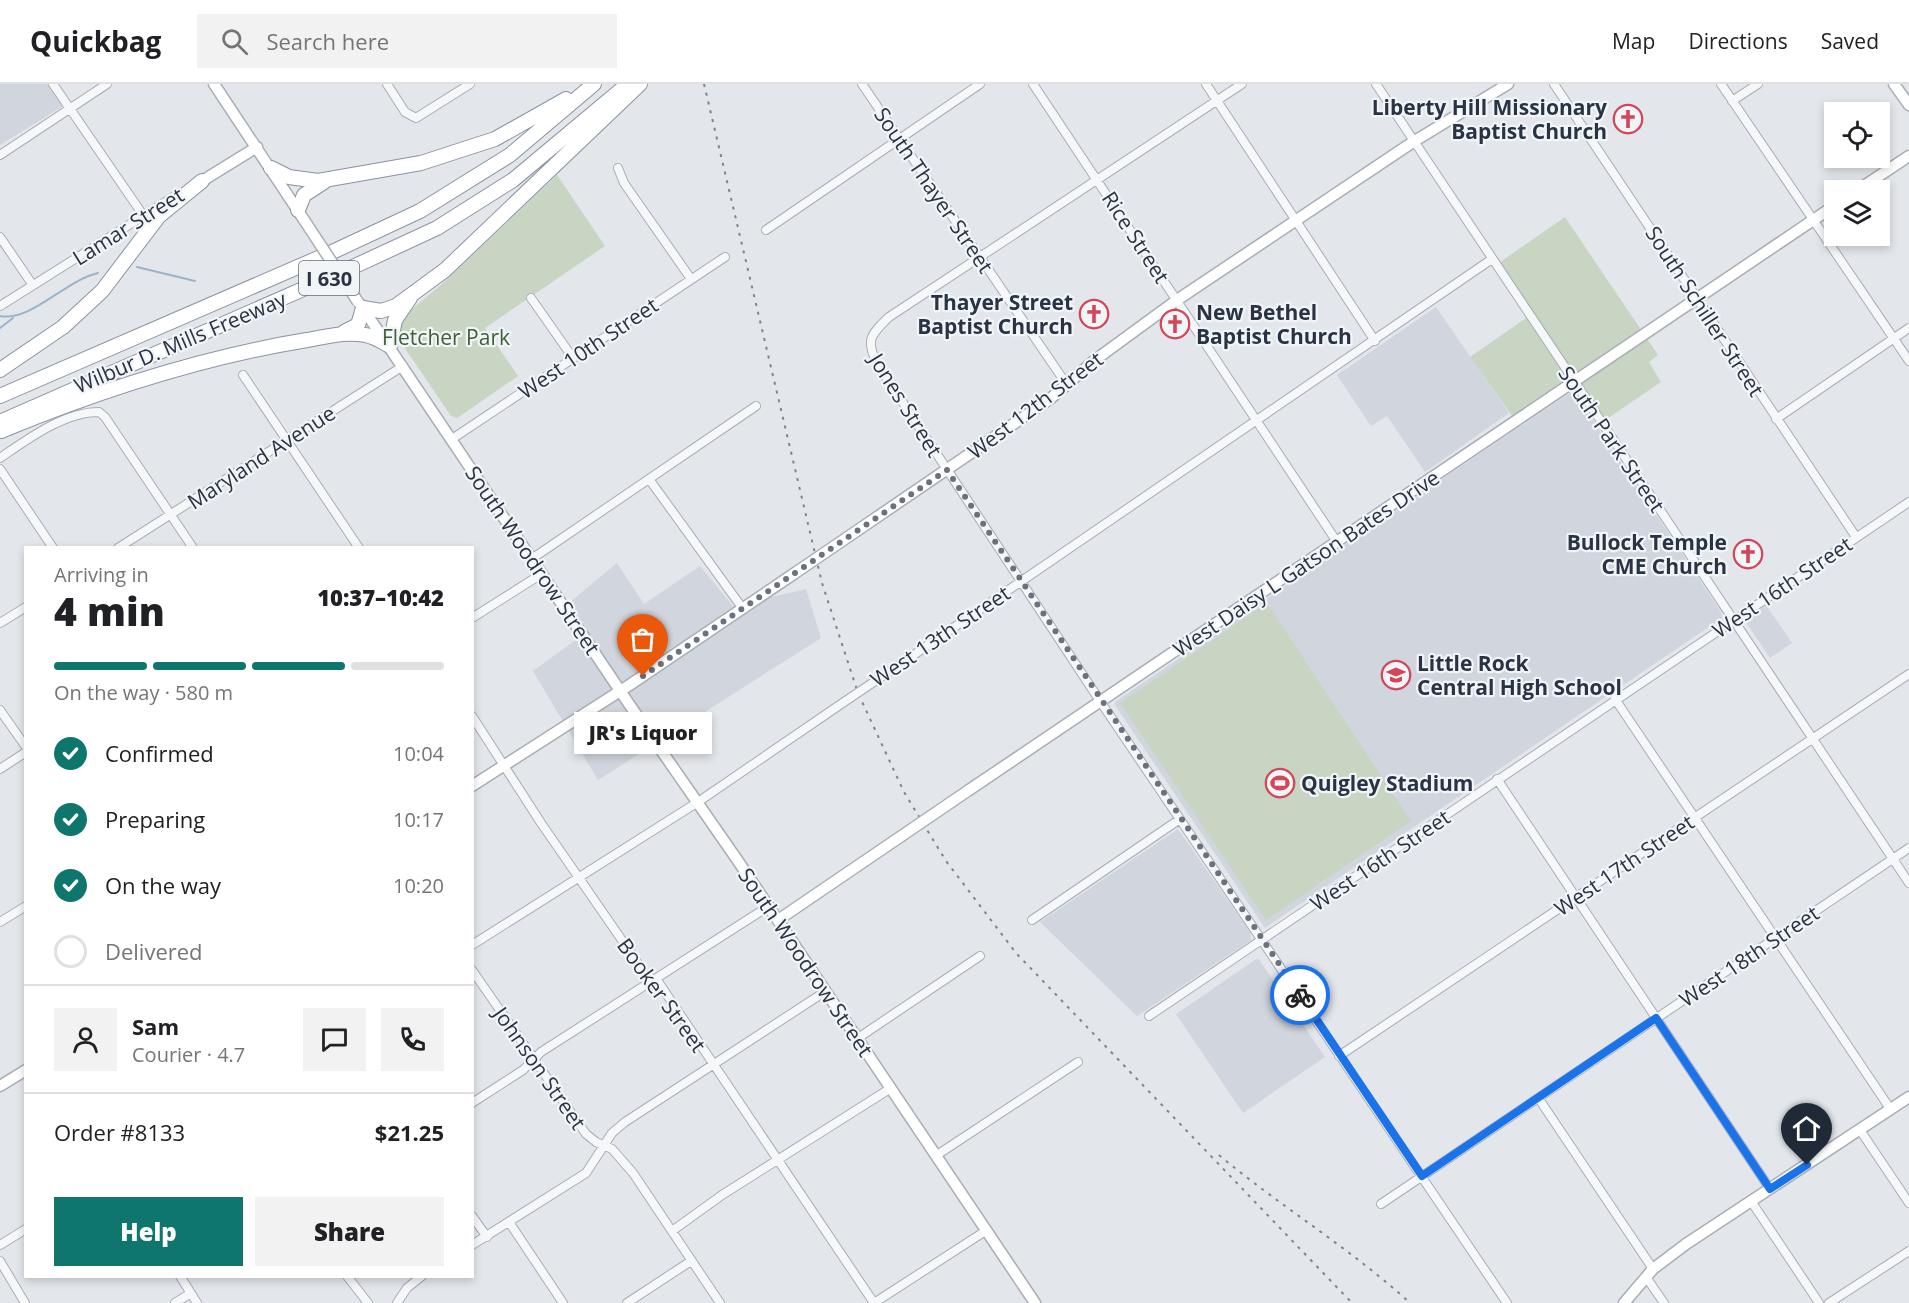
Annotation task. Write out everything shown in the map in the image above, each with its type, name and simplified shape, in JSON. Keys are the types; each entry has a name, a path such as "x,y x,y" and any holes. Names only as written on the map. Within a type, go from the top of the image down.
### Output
{"highway":[{"path":"271,168 290,177 311,181 329,180 421,163 466,151 518,128 592,84"},
{"name":"Wilbur D. Mills Freeway","path":"0,396 330,253 420,211 510,155 592,84"},
{"name":"Wilbur D. Mills Freeway","path":"0,422 437,228 513,180 628,84"},
{"path":"339,334 358,325 361,305 384,311 410,298 467,252 640,84"},
{"path":"298,210 304,195 329,180"},
{"path":"0,370 63,327 79,313 102,291 159,216 202,181"},
{"path":"0,431 37,416 176,371 284,344 339,334 366,335 390,346 395,320 410,298"}],"street":[{"path":"53,84 143,215"},
{"path":"0,155 107,84"},
{"name":"South Woodrow Street","path":"214,84 1035,1303"},
{"path":"387,84 405,112 416,118 470,84"},
{"name":"South Thayer Street","path":"862,84 1067,385"},
{"path":"766,230 980,84"},
{"name":"Rice Street","path":"1033,84 1337,542"},
{"path":"1206,84 1375,340"},
{"path":"980,258 1097,178 1242,84"},
{"name":"South Park Street","path":"1376,84 1909,883"},
{"name":"West 12th Street","path":"474,785 621,691 947,470 1067,385 1113,346 1177,300 1413,142 1508,84"},
{"name":"South Schiller Street","path":"1554,84 1856,537"},
{"path":"1721,84 1909,361"},
{"path":"1732,101 1758,84"},
{"path":"1894,84 1909,105"},
{"name":"Lamar Street","path":"0,306 143,215 257,147"},
{"path":"1873,180 1909,156"},
{"path":"618,168 624,183 691,279"},
{"name":"West Daisy L Gatson Bates Drive","path":"778,920 1824,213"},
{"path":"0,237 32,284"},
{"name":"West 10th Street","path":"452,439 724,257"},
{"name":"Jones Street","path":"980,258 889,317 876,330 869,342 878,365 1100,701 1507,1303"},
{"name":"West 13th Street","path":"474,944 698,802 1492,259"},
{"path":"531,298 573,358"},
{"path":"1776,419 1909,328"},
{"name":"Maryland Avenue","path":"121,546 403,366"},
{"path":"243,375 358,546"},
{"path":"533,558 756,406"},
{"path":"0,458 47,429 87,413 99,412 105,417 192,546"},
{"path":"0,470 52,546"},
{"path":"649,479 743,609"},
{"name":"West 16th Street","path":"1149,1016 1909,502"},
{"path":"474,617 543,573"},
{"path":"0,623 24,608"},
{"name":"West 17th Street","path":"1339,1056 1909,674"},
{"path":"1615,699 1891,1110"},
{"path":"0,710 24,744"},
{"name":"Booker Street","path":"474,719 503,766 646,975 659,984 874,1303"},
{"path":"0,769 24,753"},
{"path":"1497,779 1770,1189"},
{"path":"1032,920 1180,819"},
{"name":"West 18th Street","path":"1381,1204 1909,849"},
{"path":"474,1102 523,1070 541,1052 769,906"},
{"path":"0,922 24,907"},
{"path":"858,1038 980,957"},
{"name":"Johnson Street","path":"474,973 533,1061 586,1134 612,1149 633,1173 720,1303"},
{"path":"474,1244 586,1173 612,1133 625,1122 826,991"},
{"path":"937,1155 1078,1062"},
{"path":"0,1086 24,1071"},
{"path":"672,1231 891,1088"},
{"path":"1624,1303 1649,1273 1750,1201 1909,1097"},
{"path":"1539,1099 1649,1273 1664,1303"},
{"path":"1860,1130 1909,1203"},
{"path":"1750,1201 1819,1303"},
{"path":"474,1219 487,1237"},
{"path":"509,1222 563,1303"},
{"path":"0,1245 24,1230"},
{"path":"874,1303 987,1230"},
{"path":"1829,1303 1909,1251"},
{"path":"0,1262 25,1303"},
{"path":"627,1303 691,1262"},
{"path":"181,1278 198,1303"},
{"path":"349,1278 368,1303"},
{"path":"397,1303 407,1288 420,1278"},
{"path":"175,1303 191,1293"}],"shaded area":[{"path":"0,84 48,84 63,106 0,145"},
{"path":"1436,307 1509,413 1425,472 1387,416 1371,426 1337,375"},
{"name":"Little Rock Central High School","path":"1570,393 1574,394 1582,404 1721,612 1722,618 1265,928 1115,702 1517,428 1515,420 1521,426"},
{"path":"617,563 644,604 700,566 733,606 806,589 821,638 598,780 533,671 588,631 570,602"},
{"path":"1766,605 1792,643 1770,658 1746,622 1746,618"},
{"path":"1178,829 1250,932 1251,940 1137,1016 1040,922"},
{"path":"1258,958 1325,1057 1243,1113 1176,1014"}],"green space":[{"name":"Fletcher Park","path":"557,175 605,246 485,328 518,376 457,418 451,416 398,338 405,315 442,284"},
{"path":"1565,217 1658,355 1649,362 1661,382 1601,423 1572,381 1515,420 1470,357 1529,316 1496,265"},
{"name":"Quigley Stadium","path":"1267,603 1411,821 1266,920 1120,703"}],"waterway":[{"path":"137,267 195,281"},
{"path":"0,316 24,313 85,277 98,273"},
{"path":"0,328 13,318"}],"railway":[{"path":"704,84 822,583 858,693 904,792 946,861 1016,953 1352,1303"},
{"path":"1219,1155 1364,1264 1410,1303"}],"way so far":[{"path":"643,676 947,470 1100,701 1300,995"}],"place":[{"name":"Liberty Hill Missionary Baptist Church","path":"1628,119"},
{"name":"Thayer Street Baptist Church","path":"1094,314"},
{"name":"New Bethel Baptist Church","path":"1175,324"},
{"name":"Bullock Temple CME Church","path":"1748,554"},
{"name":"Little Rock Central High School","path":"1396,675"},
{"name":"JR's Liquor","path":"643,676"},
{"name":"Quigley Stadium","path":"1280,783"}],"route":[{"path":"1300,995 1422,1176 1656,1018 1770,1189 1807,1165"}]}
